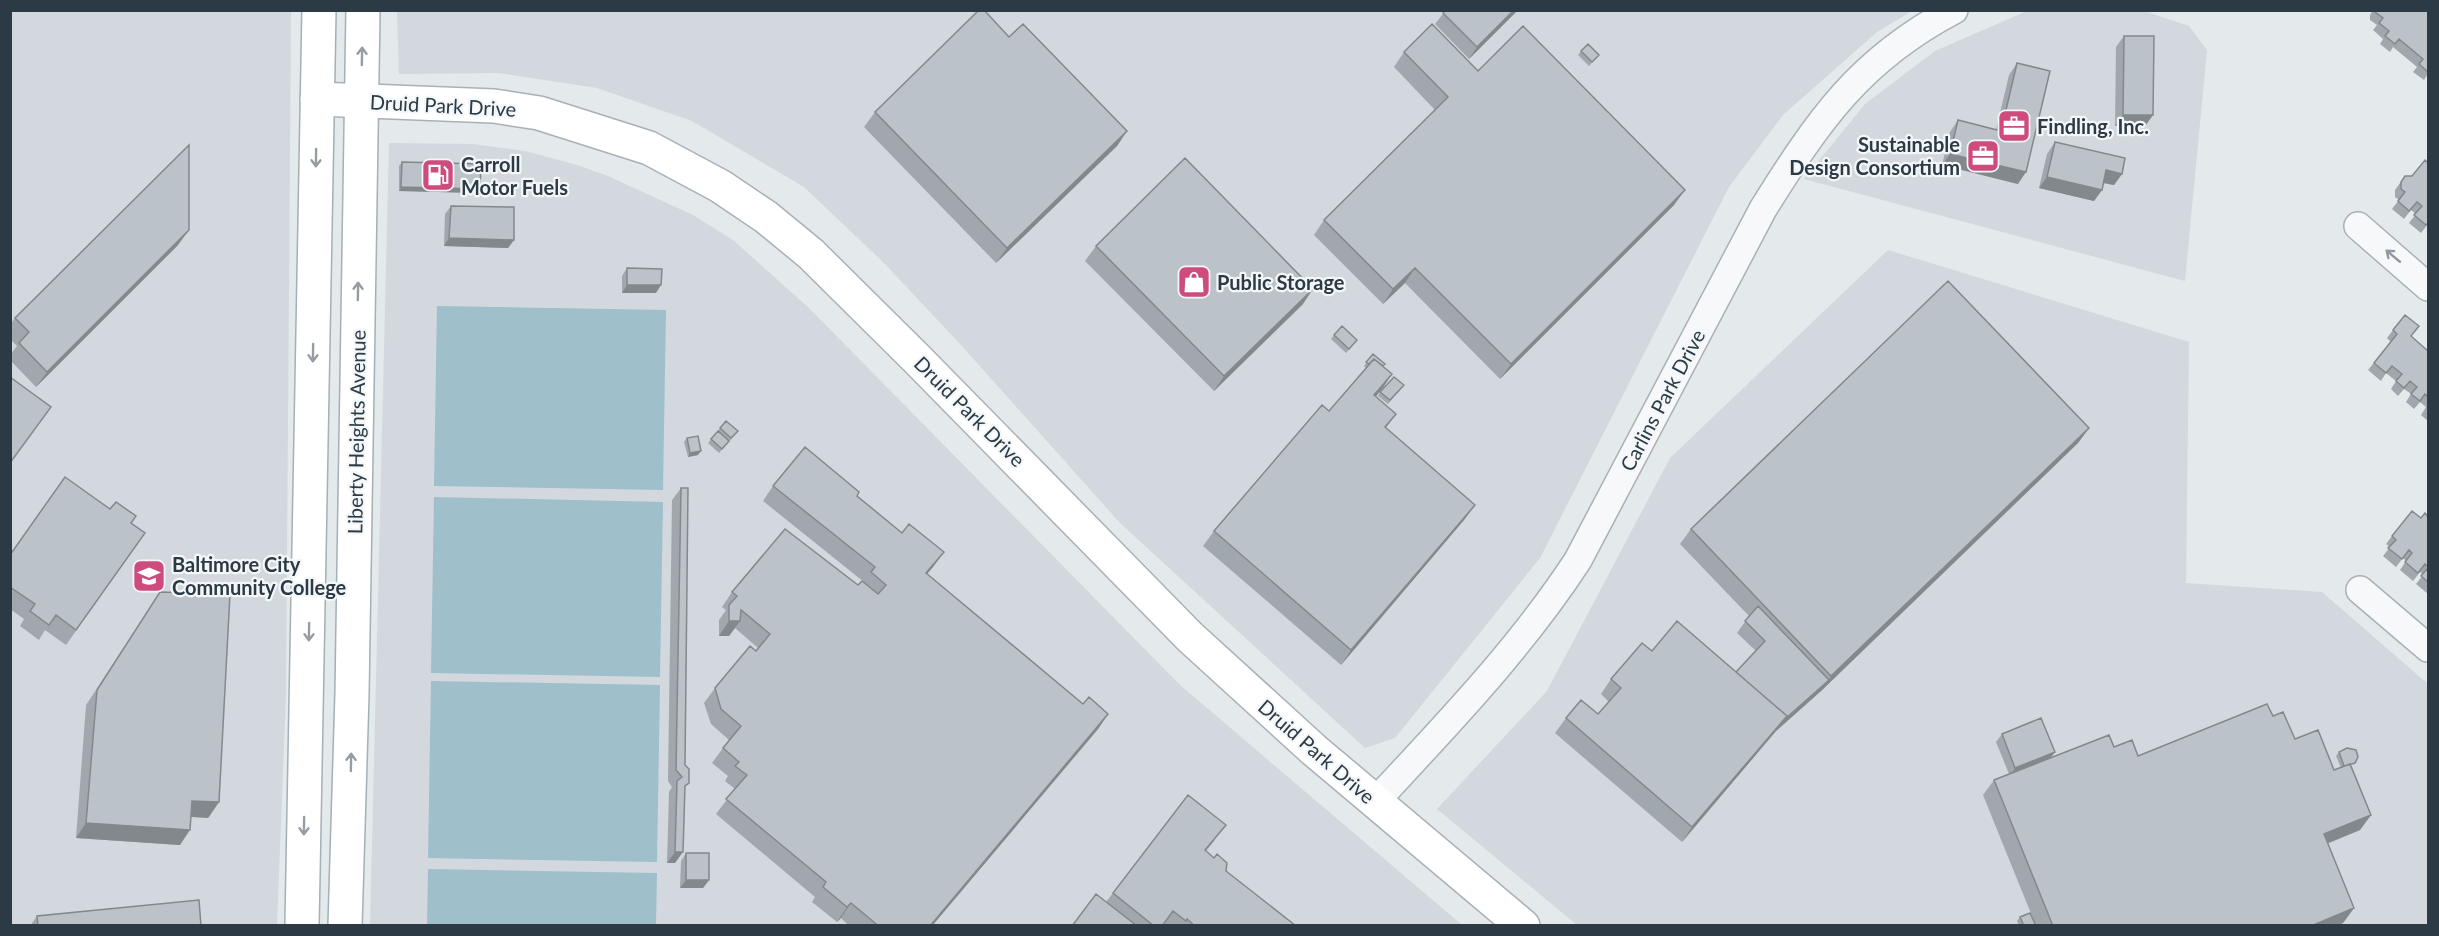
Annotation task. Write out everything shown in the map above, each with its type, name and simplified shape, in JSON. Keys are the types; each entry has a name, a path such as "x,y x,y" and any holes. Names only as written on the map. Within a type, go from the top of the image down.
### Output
{"main road":[{"path":"302,926 319,10"},
{"name":"Liberty Heights Avenue","path":"345,926 352,694 363,10"},
{"name":"Druid Park Drive","path":"317,99 494,106 539,113 649,148 720,186 766,217 811,254 917,358 1190,637 1375,802 1523,926"}],"street":[{"name":"Carlins Park Drive","path":"1375,802 1506,659 1548,607 1578,560 1763,208 1796,155 1834,103 1874,63 1916,30 1954,10"},
{"path":"2358,226 2428,287"},
{"path":"2360,590 2428,648"}],"shaded area":[{"name":"Baltimore City Community College","path":"10,11 291,11 286,696 277,925 11,925"},
{"path":"397,11 1912,11 1877,32 1783,115 1729,187 1540,558 1395,738 1365,748 1120,523 961,345 883,262 804,187 692,121 597,88 499,73 399,74"},
{"path":"2027,11 2144,11 2189,26 2207,50 2185,281 1804,179 1865,104 1935,51"},
{"path":"389,143 473,144 525,151 577,165 608,176 693,215 733,240 809,308 1180,685 1462,925 370,926"},
{"path":"1888,250 2189,342 2186,583 2322,592 2428,684 2428,925 1577,925 1437,809 1547,691 1670,458"}],"water":[{"path":"437,306 666,310 663,490 434,486"},
{"path":"434,497 663,502 660,677 431,673"},
{"path":"431,681 660,685 657,862 428,858"},
{"path":"428,869 657,873 656,925 427,925"}],"building":[{"path":"979,10 984,10 1009,37 1023,24 1127,131 1007,248 875,112"},
{"path":"1446,10 1514,10 1477,47 1443,13"},
{"path":"2375,10 2428,10 2428,72 2419,64 2423,59 2399,39 2395,44 2385,36 2389,31 2379,23 2383,18"},
{"path":"1432,24 1478,71 1523,26 1685,190 1511,364 1415,268 1393,289 1324,220 1448,97 1404,52"},
{"path":"2124,36 2154,36 2153,115 2123,115"},
{"path":"1588,44 1599,55 1592,62 1581,51"},
{"path":"2017,63 2050,71 2026,172 1950,154 1958,120 2001,131"},
{"path":"2055,142 2125,158 2122,174 2106,170 2102,190 2047,177"},
{"path":"189,145 189,230 47,372 19,343 29,332 15,318"},
{"name":"Public Storage","path":"1185,158 1313,289 1224,376 1096,246"},
{"path":"2425,160 2428,163 2428,223 2426,225 2414,215 2422,206 2417,202 2409,211 2398,201 2405,192 2401,189 2401,182 2405,176 2412,176"},
{"path":"402,162 481,164 480,189 401,187"},
{"path":"451,206 514,207 514,240 449,238"},
{"path":"627,268 662,269 661,285 627,285"},
{"path":"1948,281 2089,428 1831,676 1691,529"},
{"path":"2405,315 2419,326 2411,336 2428,351 2428,397 2425,394 2420,401 2411,394 2417,387 2410,381 2404,388 2396,381 2402,374 2392,366 2386,373 2374,363 2397,334 2393,330"},
{"path":"1342,326 1357,340 1349,349 1334,335"},
{"path":"1373,354 1385,364 1383,366 1374,359 1369,364 1366,362"},
{"path":"1374,359 1392,374 1374,395 1396,414 1385,427 1475,505 1351,650 1214,531 1322,405 1329,411"},
{"path":"10,377 51,407 10,463"},
{"path":"1394,377 1404,385 1390,400 1380,392"},
{"path":"726,421 738,431 731,438 720,428"},
{"path":"718,431 729,441 722,449 711,439"},
{"path":"698,436 701,451 690,453 687,438"},
{"path":"805,447 859,492 857,496 902,533 909,524 944,552 926,573 1083,704 1089,697 1108,714 930,926 875,926 876,924 851,903 847,907 823,887 826,882 726,799 747,775 735,766 739,762 723,748 741,726 721,709 715,688 750,646 756,651 770,634 741,610 740,621 729,621 729,605 737,596 732,592 785,529 858,585 862,581 878,594 886,585 871,572 875,567 773,486"},
{"path":"65,477 110,509 116,502 136,516 131,523 145,533 76,630 56,615 49,625 30,611 35,604 10,587 10,555"},
{"path":"681,488 688,488 685,765 689,769 689,783 685,786 683,852 675,852 677,781 682,777 676,770"},
{"path":"2412,511 2421,518 2425,513 2428,517 2428,567 2425,564 2418,573 2405,562 2412,553 2409,550 2402,559 2388,548 2396,540 2392,536"},
{"path":"2428,568 2428,582 2421,576"},
{"path":"160,592 230,594 219,802 192,801 190,830 86,823 97,690"},
{"path":"1758,606 1829,680 1785,719 1787,716 1736,672 1765,641 1745,621"},
{"path":"1677,621 1787,716 1692,827 1566,718 1581,700 1598,714 1621,688 1611,679 1642,643 1652,651"},
{"path":"2267,704 2273,716 2283,712 2295,739 2318,730 2334,770 2350,764 2371,815 2324,834 2354,908 2311,926 2053,926 1994,780 2109,735 2114,747 2132,740 2138,756"},
{"path":"2041,718 2055,752 2015,768 2002,734"},
{"path":"2347,748 2356,750 2358,757 2355,763 2344,766 2339,752"},
{"path":"1188,795 1226,825 1205,850 1214,858 1217,854 1227,863 1226,871 1296,926 1195,926 1173,911 1162,926 1154,926 1113,893"},
{"path":"686,853 709,853 709,880 686,880"},
{"path":"1096,894 1137,926 1072,926"},
{"path":"199,900 201,926 38,926 37,916"},
{"path":"2030,913 2036,926 2024,926 2020,917"}],"place":[{"name":"Findling, Inc.","path":"2014,126"},
{"name":"Sustainable Design Consortium","path":"1983,156"},
{"name":"Carroll Motor Fuels","path":"438,175"},
{"name":"Public Storage","path":"1194,282"},
{"name":"Baltimore City Community College","path":"149,576"}]}
